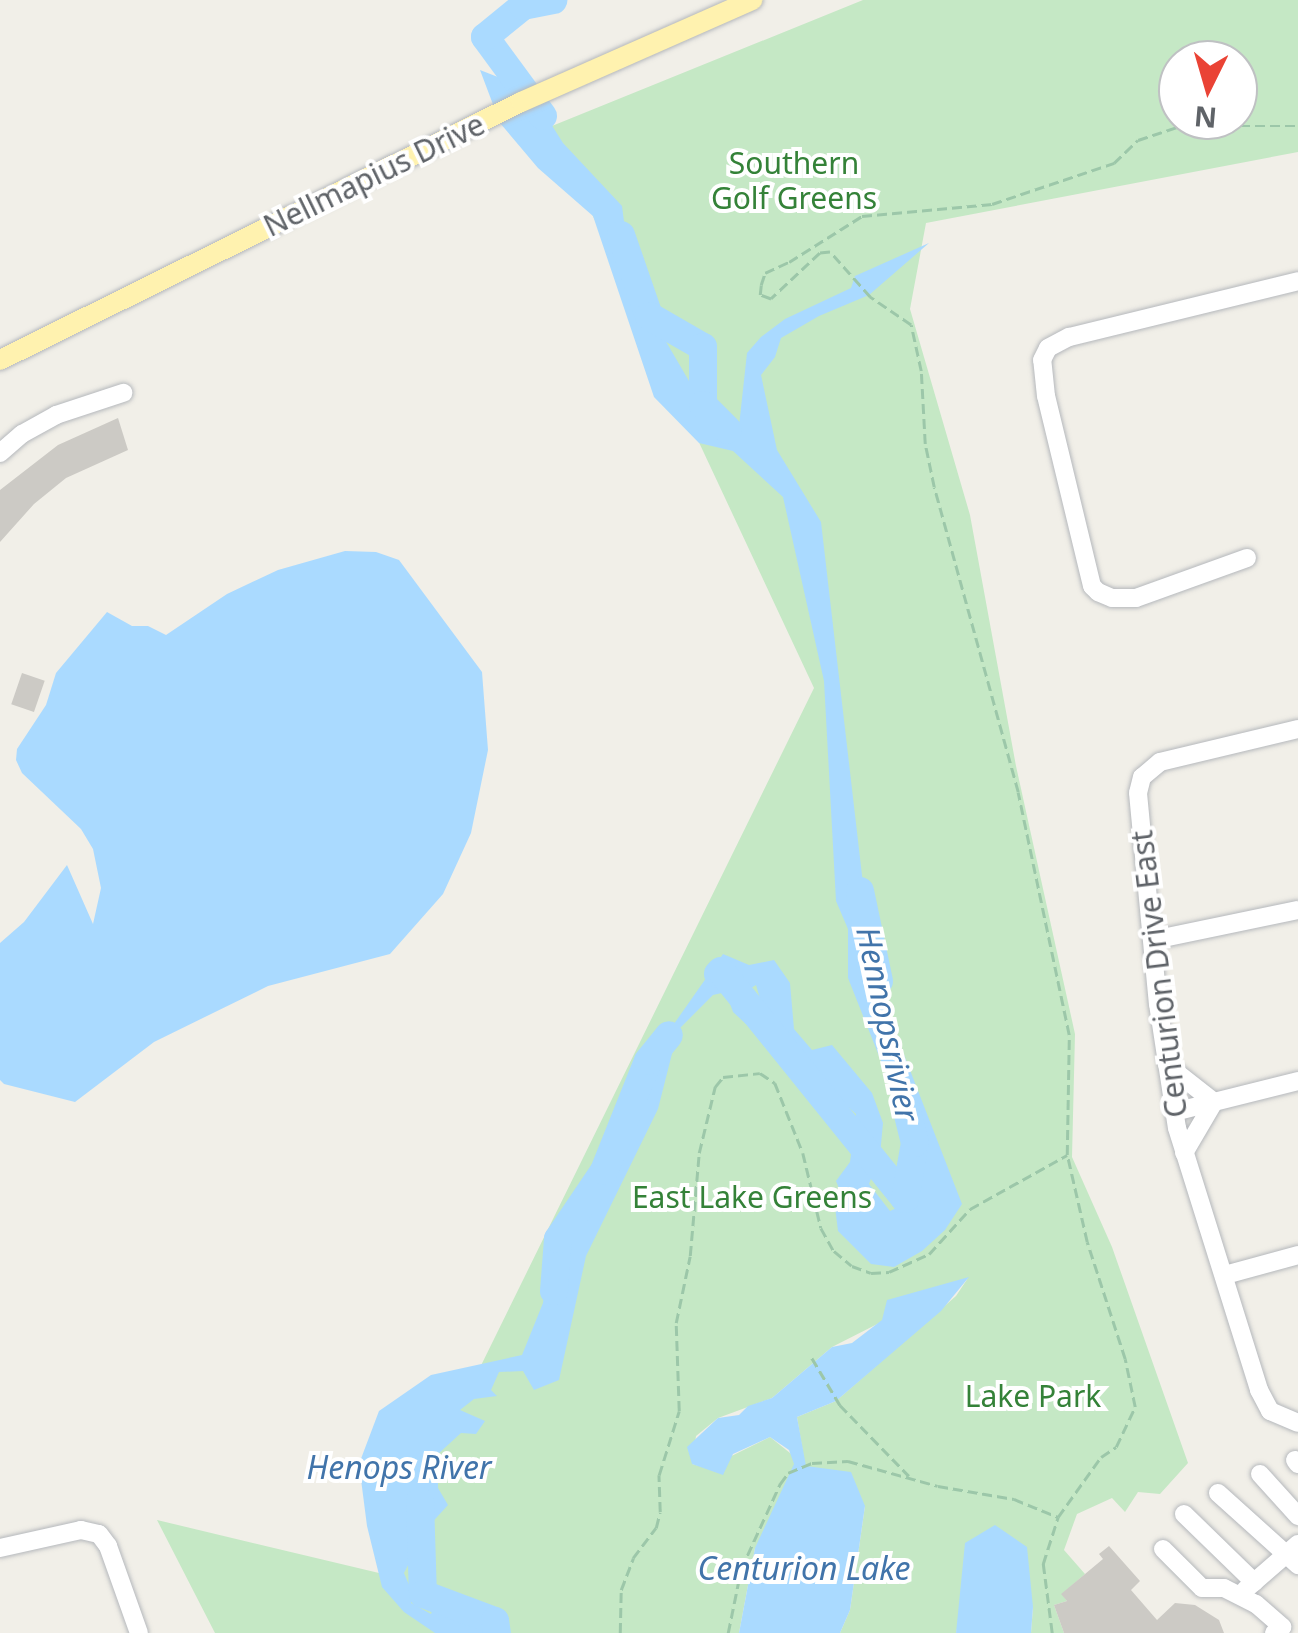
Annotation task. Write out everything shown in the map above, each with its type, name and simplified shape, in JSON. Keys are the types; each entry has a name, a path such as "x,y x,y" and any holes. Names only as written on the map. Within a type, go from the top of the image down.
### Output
{"main road":[{"name":"Nellmapius Drive","path":"0,360 485,120 752,0"}],"street":[{"path":"1246,558 1136,598 1112,598 1098,592 1092,586 1046,396 1042,360 1048,348 1069,337 1298,280"},
{"path":"0,453 22,434 56,415 123,393"},
{"name":"Centurion Drive East","path":"1298,730 1160,762 1142,777 1138,798 1166,1064 1184,1153 1264,1401 1280,1418 1298,1423"},
{"path":"1153,940 1298,910"},
{"path":"1166,1064 1214,1102"},
{"path":"1174,1112 1298,1081"},
{"path":"1184,1153 1214,1102"},
{"path":"1224,1275 1298,1255"},
{"path":"1260,1474 1298,1516"},
{"path":"1218,1493 1294,1555 1238,1596"},
{"path":"1184,1514 1254,1582"},
{"path":"0,1548 81,1530 99,1534 108,1546 138,1633"},
{"path":"1163,1548 1202,1588 1224,1588 1277,1620 1282,1627 1274,1633"}],"path":[{"path":"1052,1633 1043,1564 1058,1517 1101,1457 1116,1447 1135,1407 1125,1360 1087,1242 1068,1155 1069,1035 1018,792 931,472 925,444 922,371 911,325 870,297 830,252 820,253 771,299 760,295 764,273 789,262 862,216 992,204 1114,163 1138,140 1180,126 1298,126"},
{"path":"620,1633 621,1590 633,1558 656,1528 660,1512 659,1475 679,1411 676,1322 690,1256 699,1152 715,1087 723,1076 760,1073 775,1083 802,1152 821,1228 834,1250 852,1266 870,1273 890,1272 930,1254 970,1210 1068,1155"},
{"path":"812,1358 840,1406 910,1478"},
{"path":"728,1633 741,1569 788,1473 812,1462 848,1460 910,1478 1014,1499 1058,1517"}],"green space":[{"path":"863,0 1298,0 1298,152 926,223 910,309 970,515 1016,766 1075,1034 1072,1157 1112,1247 1188,1463 1160,1494 1138,1492 1125,1512 1112,1498 1077,1514 1064,1550 1085,1574 1062,1594 1067,1601 1054,1605 1064,1633 1031,1633 1033,1607 961,1612 956,1633 840,1633 850,1610 865,1506 755,1548 739,1633 215,1633 157,1520 379,1573 814,688 593,216 547,128","holes":["968,1278 956,1296 836,1401 797,1417 805,1465 770,1437 707,1468 692,1464 696,1436 718,1418 772,1398 832,1347"]}],"water":[{"name":"Henops River","path":"480,70 529,89 563,143 622,206 629,260 647,309 703,405 739,426 747,353 761,337 785,319 851,288 855,276 929,243 869,295 819,316 781,338 775,357 761,375 777,450 821,522 870,944 887,1011 962,1204 945,1230 922,1251 894,1267 871,1264 838,1231 835,1207 841,1193 836,1181 850,1162 856,1114 835,1095 796,1072 778,1048 762,1036 774,1027 766,1019 756,985 740,995 738,1006 747,1014 746,1024 733,1012 726,992 713,995 678,1030 658,1109 586,1256 559,1380 534,1390 523,1371 499,1372 491,1390 497,1396 474,1399 460,1410 485,1421 476,1434 461,1433 438,1454 438,1488 448,1505 427,1528 404,1573 412,1592 411,1603 431,1614 434,1606 452,1610 496,1633 435,1633 404,1612 382,1587 367,1526 359,1464 379,1411 431,1375 522,1355 543,1303 547,1272 571,1233 648,1061 723,954 749,965 774,960 790,983 794,1029 812,1050 832,1045 872,1093 883,1123 880,1155 869,1184 890,1211 907,1203 914,1144 848,978 848,929 836,901 824,681 783,497 733,451 699,443 654,397 593,216 538,168 500,123"},
{"path":"345,551 376,552 399,560 482,672 488,750 471,833 443,894 390,954 268,986 154,1042 75,1102 4,1084 0,1080 0,943 24,922 67,865 93,924 101,888 93,849 81,829 22,773 16,760 17,749 46,705 56,673 107,612 132,626 148,626 166,635 227,594 278,570"},
{"path":"969,1277 941,1311 836,1401 797,1417 806,1466 851,1472 865,1506 850,1610 840,1633 739,1633 755,1548 794,1464 789,1450 770,1437 733,1454 723,1475 692,1464 687,1447 718,1418 739,1415 748,1406 772,1398 832,1347 852,1343 882,1320 887,1300"},
{"name":"Centurion Lake","path":"995,1525 1027,1547 1033,1607 1031,1633 956,1633 965,1543"}],"building":[{"path":"118,418 128,450 66,478 34,504 0,542 0,490 58,445"},
{"path":"22,673 45,681 34,712 11,704"},
{"path":"1109,1546 1140,1581 1131,1590 1157,1620 1175,1603 1195,1605 1219,1620 1224,1633 1064,1633 1054,1605 1067,1601 1061,1594 1103,1559 1099,1554"}],"waterway":[{"name":"Hennopsrivier","path":"543,116 485,37 523,6 553,0"},
{"name":"Hennopsrivier","path":"621,235 649,316 703,347 703,405 728,430"},
{"name":"Hennopsrivier","path":"860,891 879,981"},
{"name":"Hennopsrivier","path":"718,974 721,971 905,1199 915,1143 906,1106"},
{"name":"Hennopsrivier","path":"554,1291 558,1239 604,1171 648,1061 669,1035"},
{"name":"Hennopsrivier","path":"420,1501 423,1594 495,1621 497,1633"}],"park label":[{"name":"Southern Golf Greens","path":"794,180"},
{"name":"East Lake Greens","path":"752,1197"},
{"name":"Lake Park","path":"1033,1396"}]}
